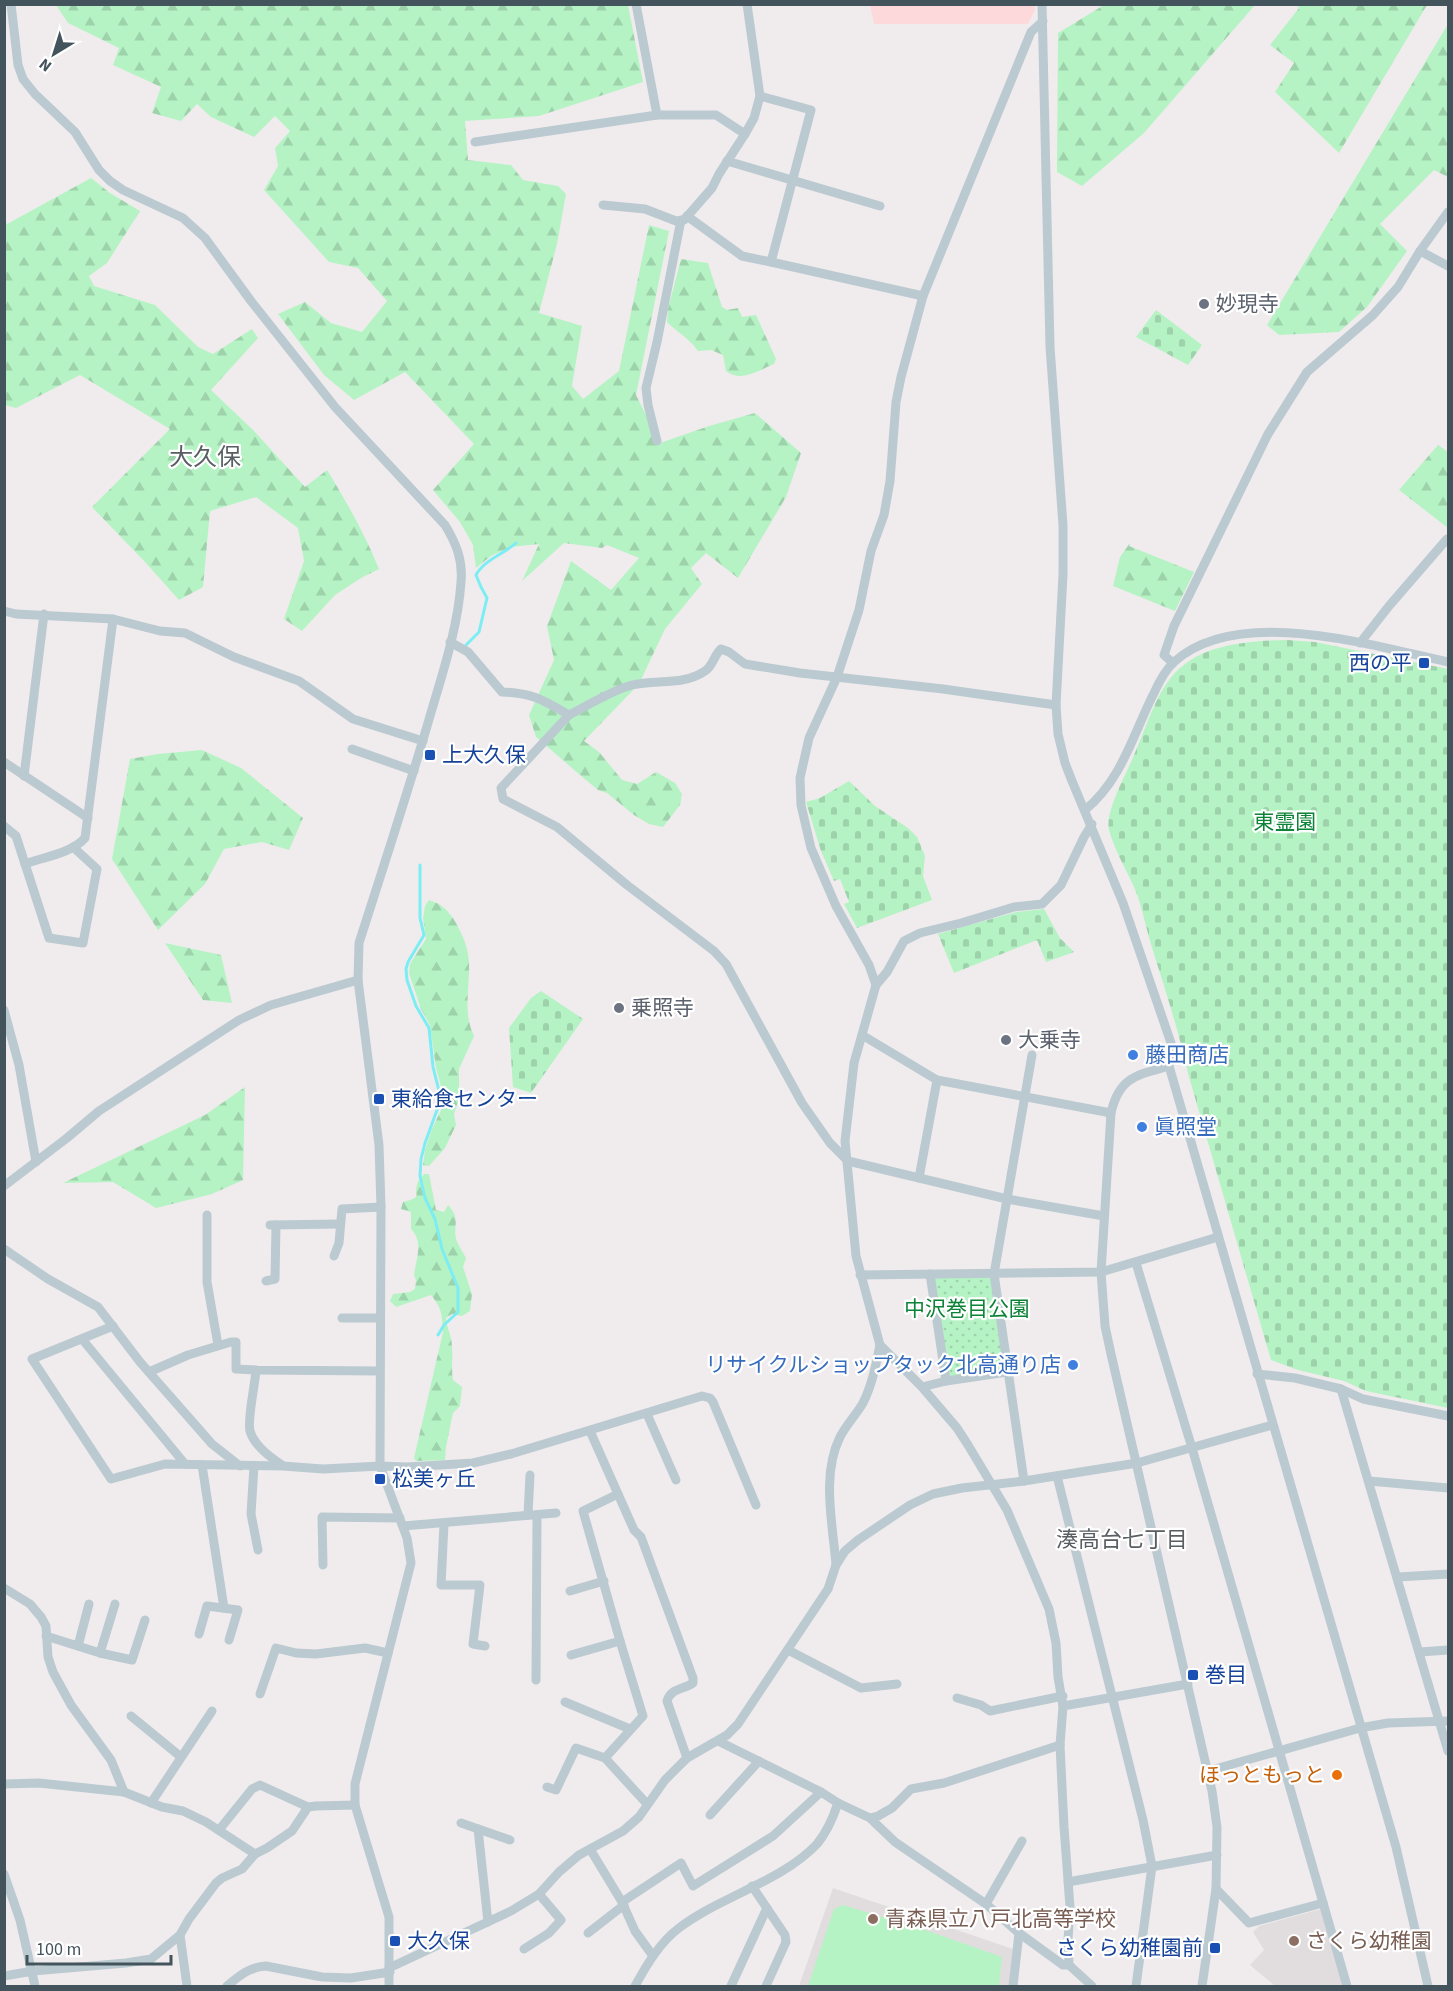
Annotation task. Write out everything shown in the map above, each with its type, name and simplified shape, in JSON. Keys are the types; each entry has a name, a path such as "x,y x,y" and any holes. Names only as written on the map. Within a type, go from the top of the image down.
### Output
{"street":[{"path":"11,4 10,42 23,79 35,94 75,132 99,170 110,181 123,190 183,218 205,238 250,301 335,407 445,525 456,544 461,570 460,589 450,642 423,741 359,943 358,980 378,1145 381,1207 380,1466 407,1538 411,1563 355,1784 355,1805 389,1917 389,1986"},
{"path":"636,4 657,115"},
{"path":"603,206 645,209 676,221 684,218 711,188 754,118 760,96 747,4"},
{"path":"1042,4 1050,347 1063,525 1063,574 1056,705 1058,734 1065,763 1123,903 1171,1043 1169,1066 1396,1847 1428,1986"},
{"path":"876,985 869,965 826,886 811,848 801,805 800,778 809,738 837,677 859,610 871,551 887,500 901,376 923,296 1031,32 1043,21"},
{"path":"760,96 811,110 771,262"},
{"path":"475,142 657,115 716,115 745,134"},
{"path":"728,161 880,206"},
{"path":"1173,663 1164,655 1174,626 1268,434 1307,372 1373,315 1398,287 1420,250 1449,212"},
{"path":"684,218 742,256 923,296"},
{"path":"657,441 646,388 684,218"},
{"path":"1420,250 1449,266"},
{"path":"1360,643 1447,539"},
{"path":"4,611 16,614 113,619 160,631 185,633 234,657 299,681 353,719 423,741"},
{"path":"24,776 44,614"},
{"path":"25,864 73,847 85,838 113,619"},
{"path":"1085,810 1106,791 1116,776 1153,695 1173,663 1188,652 1212,641 1262,632 1297,633 1360,643 1449,663"},
{"path":"450,642 468,652 502,692 523,693 540,698 569,715"},
{"path":"1056,705 800,673 745,663 721,649 710,666 700,674 675,681 632,685 569,715 501,788 502,799 557,827 627,885 714,951 726,964 802,1103 830,1143 848,1161 1007,1199 1104,1216"},
{"path":"352,749 414,771"},
{"path":"4,762 88,818"},
{"path":"836,1565 830,1478 834,1458 839,1438 862,1404 871,1385 880,1345 860,1275 845,1141 854,1063 876,985 887,972 904,941 920,933 1014,907 1042,904 1061,885 1092,824"},
{"path":"4,826 16,836 50,938 83,943 97,869 73,847"},
{"path":"4,1186 99,1111 239,1020 271,1005 358,980"},
{"path":"4,1010 11,1028 19,1065 36,1162"},
{"path":"862,1035 938,1080 1111,1113"},
{"path":"1024,1481 994,1274 1032,1054"},
{"path":"1169,1066 1130,1079 1120,1087 1114,1099 1111,1113 1101,1272 1105,1326 1208,1771 1217,1827 1216,1889 1202,1986"},
{"path":"919,1178 938,1080"},
{"path":"334,1256 339,1243 340,1212 344,1207 381,1207"},
{"path":"207,1215 207,1282 218,1344"},
{"path":"266,1281 275,1279 273,1225 340,1224"},
{"path":"860,1275 1101,1272 1218,1237"},
{"path":"4,1249 48,1279 98,1307 149,1372 212,1444 240,1466"},
{"path":"1136,1263 1192,1448 1347,1986"},
{"path":"930,1274 946,1380"},
{"path":"342,1318 380,1318"},
{"path":"113,1326 32,1359 111,1479 165,1464 324,1469 407,1467 473,1462 511,1454 702,1396 710,1398 756,1505"},
{"path":"82,1339 185,1464"},
{"path":"149,1372 218,1344 236,1342 236,1369 380,1371"},
{"path":"880,1345 922,1387 957,1428 1007,1510 1049,1609 1056,1643 1058,1677 1063,1701 1060,1745 1070,1907 1068,1940 1070,1965 1092,1986"},
{"path":"256,1370 250,1432 273,1459 283,1466"},
{"path":"922,1387 946,1380 1007,1372"},
{"path":"1257,1374 1295,1378 1341,1389 1363,1399 1449,1416"},
{"path":"1341,1389 1420,1652 1444,1721 1449,1751"},
{"path":"647,1414 676,1480"},
{"path":"227,1986 256,1966 322,1977 351,1978 390,1970 511,1911 539,1894 579,1855 623,1831 639,1817 665,1780 687,1758 727,1735 738,1724 828,1589 836,1565 845,1551 910,1505 933,1494 946,1491 993,1486 1137,1463 1272,1425"},
{"path":"590,1431 634,1530 641,1537 693,1678 693,1683 689,1686 672,1691 667,1701 687,1758"},
{"path":"202,1465 224,1608"},
{"path":"254,1466 251,1514 258,1550"},
{"path":"530,1475 533,1515 536,1680"},
{"path":"1057,1476 1143,1820 1152,1866 1136,1986"},
{"path":"1369,1480 1449,1488"},
{"path":"604,1758 643,1716 583,1511 618,1494"},
{"path":"323,1565 322,1517 444,1524 556,1513"},
{"path":"444,1524 441,1585 480,1585 473,1644 484,1646"},
{"path":"1398,1576 1449,1574"},
{"path":"570,1591 604,1581"},
{"path":"4,1588 30,1604 41,1617 46,1626 48,1657 53,1672 71,1705 111,1760 124,1792"},
{"path":"100,1653 115,1604"},
{"path":"78,1646 89,1605"},
{"path":"199,1634 207,1606 238,1610 229,1640"},
{"path":"46,1636 100,1653 132,1660 145,1620"},
{"path":"571,1654 620,1641"},
{"path":"260,1694 276,1648 296,1653 316,1654 365,1648 388,1653"},
{"path":"788,1650 861,1688 897,1684"},
{"path":"1420,1652 1449,1650"},
{"path":"957,1698 981,1705 990,1711 1112,1697 1188,1684"},
{"path":"566,1702 630,1729"},
{"path":"151,1803 212,1711"},
{"path":"131,1716 181,1757"},
{"path":"1208,1771 1360,1728 1388,1723 1444,1721"},
{"path":"718,1741 870,1818 895,1842 986,1904 1019,1933 1064,1965 1070,1965"},
{"path":"870,1818 892,1808 911,1789 944,1783 1060,1745"},
{"path":"547,1786 556,1790 576,1748 604,1758 647,1804"},
{"path":"710,1815 759,1761"},
{"path":"4,1784 39,1783 124,1792 151,1803 183,1811 206,1822 255,1854"},
{"path":"219,1830 252,1789 260,1785 308,1808 355,1805"},
{"path":"588,1933 623,1903 681,1863 693,1886 773,1836 821,1792"},
{"path":"647,1986 637,1983 653,1956 666,1940 678,1929 712,1907 791,1865 806,1854 828,1827 838,1803"},
{"path":"4,1976 151,1959 180,1935 216,1883 242,1869 255,1854 292,1831 308,1808"},
{"path":"461,1823 510,1840"},
{"path":"478,1829 488,1922"},
{"path":"986,1904 1022,1841"},
{"path":"590,1849 623,1903 635,1931 653,1956"},
{"path":"1068,1882 1217,1855"},
{"path":"4,1874 21,1920 35,1986"},
{"path":"752,1886 785,1935 786,1942 766,1986"},
{"path":"1216,1889 1249,1923 1323,1903"},
{"path":"524,1949 549,1933 561,1920 539,1894"},
{"path":"731,1986 767,1908"},
{"path":"1013,1986 1019,1933"},
{"path":"180,1935 187,1986"}],"shaded area":[{"path":"870,5 1035,5 1028,24 874,24"},
{"name":"青森県立八戸北高等学校","path":"833,1888 1013,1949 1009,1986 799,1986"},
{"name":"さくら幼稚園","path":"1321,1909 1343,1986 1275,1986 1250,1965 1264,1950 1253,1932 1259,1926"}],"green space":[{"path":"56,5 628,5 643,82 539,116 465,121 468,160 511,165 523,180 558,186 566,194 557,244 539,313 582,326 572,386 583,399 619,371 649,225 669,231 636,395 660,443 755,413 801,453 786,497 738,578 706,553 691,568 702,584 665,629 639,684 584,741 599,752 622,780 637,784 656,772 675,783 682,794 680,805 663,827 649,824 634,815 580,775 536,737 529,715 554,660 547,626 571,561 611,590 639,558 607,545 602,548 564,543 522,581 539,544 510,547 491,556 476,568 473,545 460,522 433,490 474,444 405,372 354,400 324,375 278,314 305,302 331,323 362,332 387,301 358,268 329,262 264,190 278,166 275,148 290,131 275,116 254,137 211,117 197,104 181,121 152,113 161,87 113,65 119,48 68,23"},
{"path":"1104,5 1255,5 1144,133 1082,186 1057,172 1058,33"},
{"path":"1297,5 1427,5 1339,153 1275,92 1294,63 1270,45 1299,8"},
{"path":"1448,24 1448,177 1434,170 1380,224 1407,251 1367,307 1339,332 1279,335 1267,325"},
{"path":"91,178 110,193 140,211 107,263 89,276 94,286 155,305 198,347 213,354 252,329 258,338 211,390 253,430 305,487 327,470 368,543 379,569 335,595 302,631 284,619 304,561 298,528 256,497 210,511 203,587 179,600 92,507 170,429 80,375 16,408 5,405 5,222 7,224"},
{"path":"681,259 708,263 722,307 727,310 738,308 742,317 756,315 776,359 774,364 744,376 732,374 726,371 723,355 711,350 698,351 667,322 668,309"},
{"path":"1156,310 1202,345 1188,365 1136,337"},
{"path":"1438,445 1448,452 1448,528 1399,490"},
{"path":"1130,543 1129,546 1194,572 1175,611 1113,586 1120,557"},
{"name":"東霊園","path":"1287,640 1315,642 1448,669 1448,1408 1366,1391 1344,1381 1298,1370 1271,1360 1138,897 1109,830 1112,805 1153,708 1170,679 1181,667 1193,658 1223,647"},
{"path":"202,750 241,768 303,818 289,850 262,842 224,849 205,884 158,930 112,859 130,759"},
{"path":"849,781 875,806 908,828 917,837 925,856 923,876 932,900 857,928 844,904 849,902 840,879 834,881 821,851 806,802 820,798"},
{"path":"429,900 445,908 451,915 466,946 469,960 467,1003 474,1036 459,1069 459,1099 454,1114 456,1125 445,1148 429,1166 423,1165 425,1150 444,1098 436,1068 430,1025 421,1009 409,973 410,964 426,939 423,918 425,906"},
{"path":"1044,909 1060,938 1074,952 1046,962 1037,940 954,973 938,934 1016,912"},
{"path":"165,943 221,955 232,1003 203,1000"},
{"path":"541,991 583,1019 531,1093 513,1087 509,1028 531,998"},
{"path":"245,1087 243,1180 212,1194 156,1208 113,1182 63,1183 205,1115"},
{"path":"424,1174 429,1174 436,1210 444,1212 448,1205 454,1214 456,1239 466,1258 463,1267 472,1294 470,1311 462,1316 452,1314 446,1318 452,1343 453,1380 462,1387 460,1406 453,1413 445,1460 416,1461 414,1458 443,1332 442,1316 431,1295 396,1307 390,1301 393,1294 410,1292 415,1289 417,1239 411,1229 411,1212 401,1209 403,1202 416,1197 418,1182"},
{"name":"中沢巻目公園","path":"931,1274 994,1274 1007,1372 946,1381"},
{"name":"青森県立八戸北高等学校","path":"843,1905 1002,1957 999,1986 808,1986 834,1909"}],"waterway":[{"path":"466,645 479,632 487,598 476,575 484,565 516,543"},
{"path":"420,865 420,918 424,935 406,969 407,980 416,1006 429,1028 433,1067 441,1099 425,1143 420,1176 425,1198 435,1219 442,1249 458,1288 458,1312 444,1325 438,1335"}],"place":[{"name":"妙現寺","path":"1204,304"},
{"name":"西の平","path":"1424,663"},
{"name":"上大久保","path":"430,755"},
{"name":"乗照寺","path":"619,1008"},
{"name":"大乗寺","path":"1006,1040"},
{"name":"藤田商店","path":"1133,1055"},
{"name":"東給食センター","path":"379,1099"},
{"name":"眞照堂","path":"1142,1127"},
{"name":"リサイクルショップタック北高通り店","path":"1073,1365"},
{"name":"松美ヶ丘","path":"380,1479"},
{"name":"巻目","path":"1193,1675"},
{"name":"ほっともっと","path":"1337,1775"},
{"name":"青森県立八戸北高等学校","path":"873,1919"},
{"name":"大久保","path":"395,1941"},
{"name":"さくら幼稚園","path":"1294,1941"},
{"name":"さくら幼稚園前","path":"1215,1948"}],"district":[{"name":"大久保","path":"205,457"},
{"name":"湊高台七丁目","path":"1122,1539"}]}
